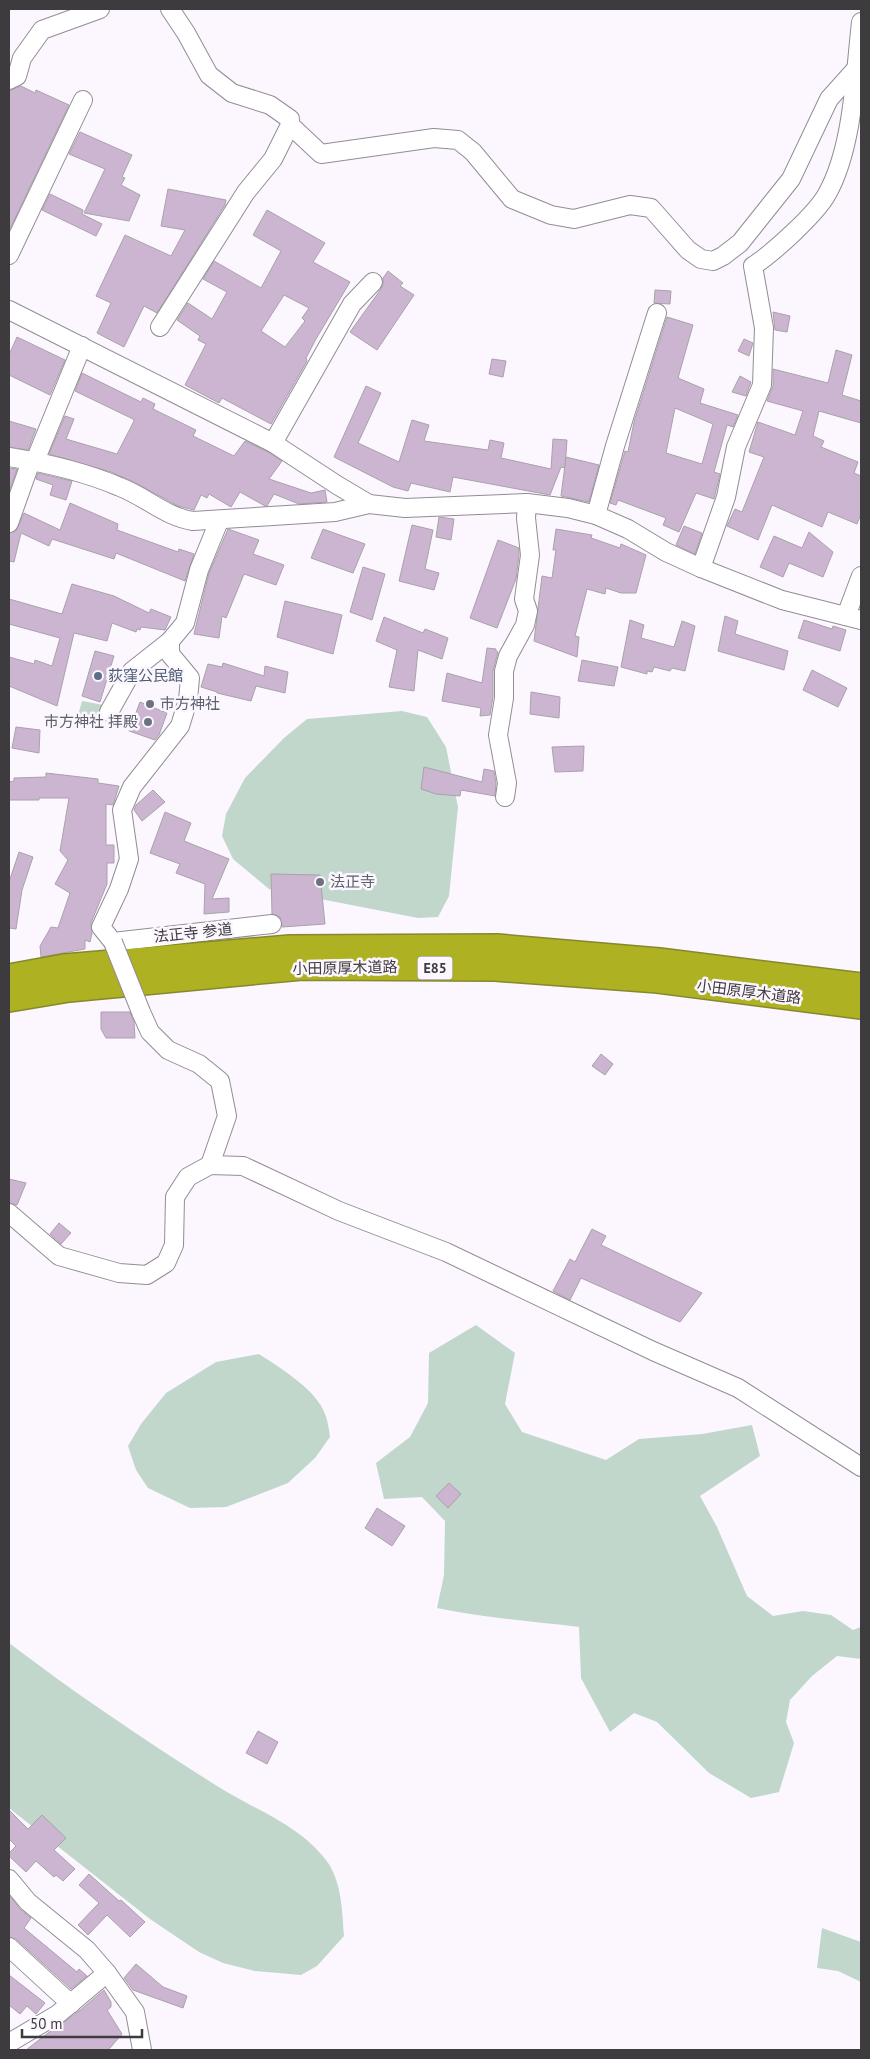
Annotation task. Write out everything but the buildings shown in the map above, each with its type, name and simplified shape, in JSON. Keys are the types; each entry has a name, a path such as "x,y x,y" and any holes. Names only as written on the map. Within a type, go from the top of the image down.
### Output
{"highway":[{"name":"小田原厚木道路","path":"9,977 64,967 290,948 496,947 659,961 861,986"},
{"name":"小田原厚木道路","path":"9,999 69,989 302,967 495,968 658,980 861,1006"}],"street":[{"path":"9,80 18,76 22,58 42,30 100,9"},
{"path":"160,327 246,192 273,159 290,124 290,119 270,104 232,93 209,75 186,33 170,9"},
{"path":"701,568 726,497 736,447 762,385 764,328 754,266 766,258 827,196 840,164 850,115 861,22"},
{"path":"290,124 322,154 434,138 458,140 474,152 512,198 551,215 574,219 630,205 651,208 688,250 701,259 713,261 724,256 740,243 791,179 829,100 855,70"},
{"path":"9,255 83,100"},
{"path":"273,443 352,304 373,282"},
{"path":"9,310 273,443 337,486 370,504"},
{"path":"596,515 615,446 657,313"},
{"path":"9,523 82,346"},
{"path":"9,457 33,461 119,486 137,494 163,511 182,519 219,521 335,512 370,504 406,508 527,503 568,508 596,515 628,529 666,552 701,568 782,600 854,618 861,576"},
{"path":"505,797 508,783 498,735 504,698 504,671 508,656 525,625 528,611 524,599 530,555 526,518 527,503"},
{"path":"108,712 132,671 170,641 185,623 199,570 219,521"},
{"path":"170,641 170,654 190,678 188,700 180,726 132,787 122,810 128,859 119,890 101,927 113,942 150,1032 168,1050 199,1064 220,1081 227,1116 210,1165"},
{"name":"法正寺 参道","path":"113,942 272,924"},
{"path":"9,1213 59,1256 119,1273 147,1274 166,1263 174,1245 176,1197 188,1177 210,1165 243,1166 339,1211 446,1252 653,1351 738,1388 861,1467"},
{"path":"9,1879 28,1902 88,1950 107,1973 134,2012 142,2050"},
{"path":"9,1947 71,2004"},
{"path":"9,2043 58,2014 107,1973"}],"green space":[{"path":"82,701 109,706 108,719 77,719"},
{"path":"402,711 427,717 446,747 458,807 449,896 438,917 418,918 269,889 233,859 222,836 226,814 245,778 284,738 307,719"},
{"path":"476,1325 515,1353 505,1404 522,1432 606,1460 639,1439 702,1434 752,1425 760,1456 700,1496 717,1527 747,1596 773,1616 803,1611 831,1615 853,1630 861,1627 861,1659 837,1656 812,1676 790,1700 786,1722 794,1743 779,1792 751,1798 709,1773 657,1722 634,1713 610,1732 581,1678 579,1627 490,1617 437,1608 444,1575 445,1521 422,1497 384,1499 376,1463 410,1437 428,1403 429,1353"},
{"path":"259,1354 306,1388 314,1396 325,1414 330,1437 315,1458 288,1483 226,1507 190,1508 148,1488 136,1470 128,1446 141,1424 166,1393 216,1362"},
{"path":"9,1643 60,1681 138,1734 231,1795 289,1827 315,1847 326,1860 335,1877 342,1907 344,1936 317,1966 301,1975 255,1971 223,1963 199,1952 150,1919 9,1808"},
{"path":"822,1928 861,1942 861,1982 838,1971 817,1968"}],"place":[{"name":"荻窪公民館","path":"98,676"},
{"name":"市方神社","path":"150,704"},
{"name":"市方神社 拝殿","path":"148,722"},
{"name":"法正寺","path":"320,882"}]}
